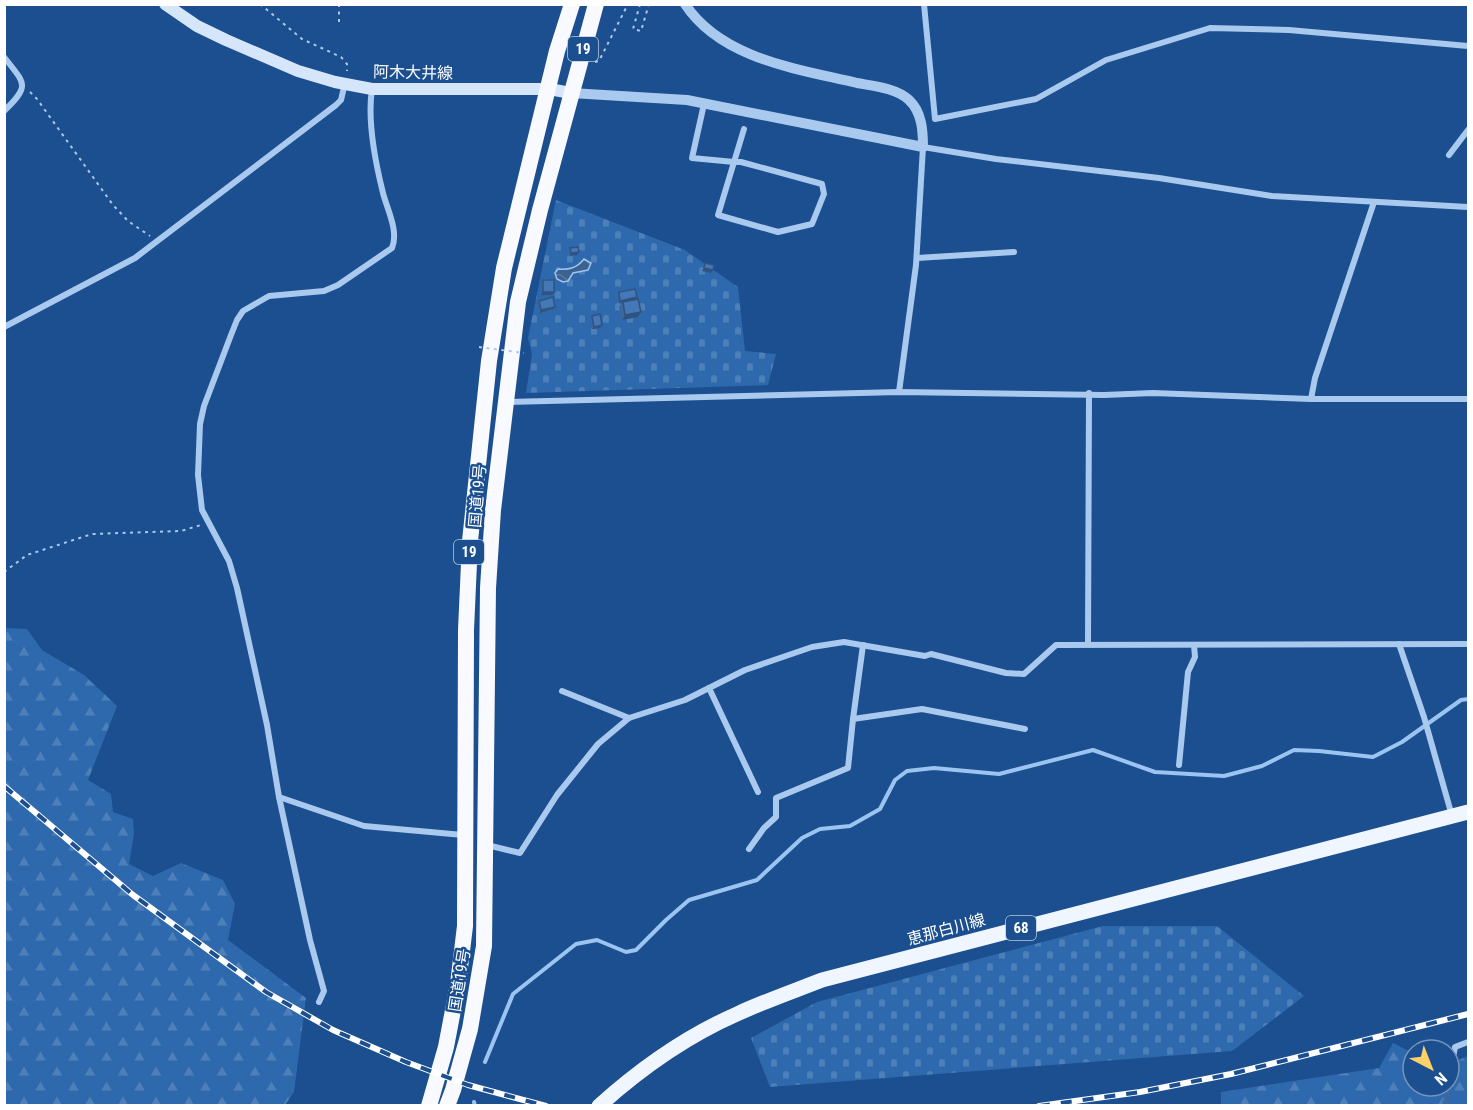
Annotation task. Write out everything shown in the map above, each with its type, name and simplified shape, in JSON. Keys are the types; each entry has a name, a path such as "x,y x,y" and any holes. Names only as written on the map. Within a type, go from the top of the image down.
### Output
{"highway":[{"name":"国道19号","path":"429,1106 446,1047 458,984 465,926 465,734 470,541 489,361 504,268 557,51 572,4"},
{"name":"国道19号","path":"447,1106 470,1029 483,946 488,588 493,510 518,302 596,4"}],"main road":[{"name":"阿木大井線","path":"165,4 197,26 307,74 372,89 549,89 571,93"},
{"name":"恵那白川線","path":"599,1106 649,1065 696,1035 735,1015 822,980 1468,812"}],"street":[{"path":"684,4 706,28 730,44 756,56 792,68 900,95 910,102 919,116 923,131 917,258 899,392"},
{"path":"924,4 935,119 1036,99 1106,60 1210,28 1289,30 1468,46"},
{"path":"4,57 22,81 23,89 20,96 4,111"},
{"path":"4,327 135,258 336,105 341,99 345,83"},
{"path":"319,1002 324,991 310,940 279,797 267,724 237,588 229,561 202,510 198,475 200,424 204,406 237,320 250,305 269,296 324,291 338,285 392,248 395,241 383,192 370,119 372,89"},
{"path":"571,93 687,100 922,147 996,159 1159,178 1272,196 1468,207"},
{"path":"704,104 692,158 734,162 822,184 824,195 812,224 778,232 718,215 734,162 744,129"},
{"path":"1449,155 1468,130"},
{"path":"1311,399 1315,378 1374,202"},
{"path":"917,258 1014,252"},
{"path":"505,402 899,392 1153,393 1311,399 1468,399"},
{"path":"1088,644 1089,393"},
{"path":"486,845 520,853 557,795 598,744 629,718 685,700 745,670 812,647 844,642 925,656 930,654 1006,673 1024,674 1056,645 1468,644"},
{"path":"1399,644 1424,717 1452,817"},
{"path":"749,849 764,828 776,817 776,798 848,768 863,645"},
{"path":"1179,765 1188,672 1195,657 1194,645"},
{"path":"709,688 758,792"},
{"path":"562,691 629,718"},
{"path":"853,719 922,709 1025,729"},
{"path":"279,797 364,826 466,836"}],"path":[{"path":"260,4 302,39 345,60 347,69 345,83"},
{"path":"339,4 339,24"},
{"path":"589,63 599,61 628,4"},
{"path":"640,4 633,29 640,31 649,4"},
{"path":"23,89 33,93 121,215 156,242"},
{"path":"479,347 524,353"},
{"path":"4,572 27,555 92,534 181,531 210,523"}],"green space":[{"path":"556,200 685,250 738,287 745,351 776,354 768,385 526,393 532,354 528,338"},
{"path":"5,628 27,629 42,650 84,675 117,706 88,780 111,794 113,812 133,819 134,834 129,864 153,876 181,863 223,880 235,904 228,940 306,998 294,1092 285,1105 5,1105"},
{"path":"1103,926 1217,926 1304,996 1232,1051 770,1087 751,1038 817,1002"},
{"path":"1393,1043 1401,1047 1401,1098 1461,1098 1461,1059 1468,1056 1468,1105 1221,1106 1221,1092 1379,1068"}],"water":[{"path":"584,259 591,263 588,270 573,273 568,281 563,282 557,279 555,273 558,269 572,268"}],"building":[{"path":"578,247 579,252 571,253 570,248"},
{"path":"705,263 714,265 713,270 704,268"},
{"path":"543,280 554,280 554,292 543,292"},
{"path":"635,289 637,297 620,301 619,292"},
{"path":"553,297 555,307 541,310 539,301"},
{"path":"638,299 641,312 625,315 623,302"},
{"path":"600,314 602,325 594,327 592,316"}],"waterway":[{"path":"485,1062 513,994 576,944 597,940 626,952 636,950 689,900 757,880 802,838 820,829 850,826 880,809 895,780 907,771 934,768 999,774 1093,750 1155,772 1224,776 1262,766 1294,750 1373,757 1402,742 1461,700 1468,699"},
{"path":"474,1102 475,1106"}],"tunnel":[{"path":"1445,1106 1446,1098"}],"railway":[{"path":"4,786 133,895 266,992 333,1030 406,1062 468,1085 546,1106"},
{"path":"1039,1106 1140,1092 1231,1074 1468,1014"}]}
